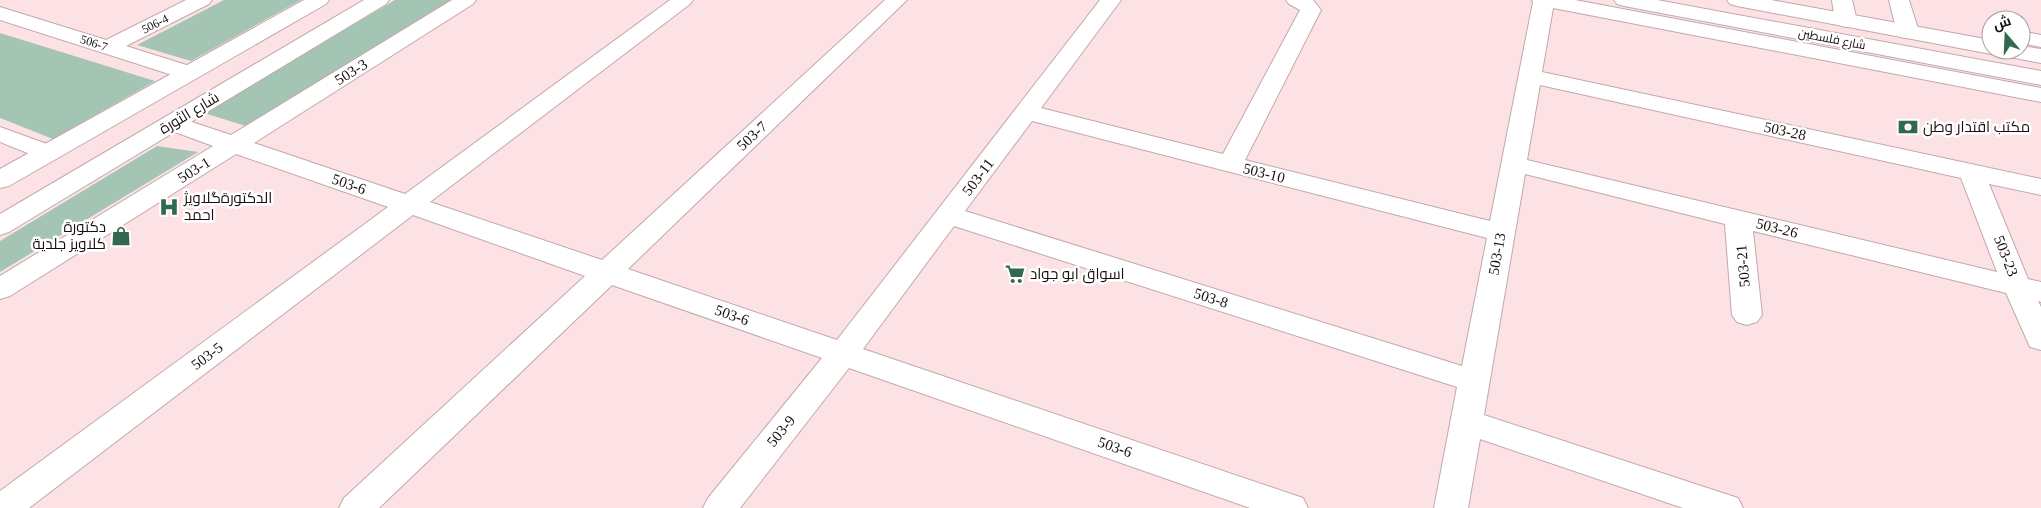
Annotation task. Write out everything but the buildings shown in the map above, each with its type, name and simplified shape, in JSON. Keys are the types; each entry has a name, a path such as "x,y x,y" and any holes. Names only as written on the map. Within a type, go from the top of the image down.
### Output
{"street":[{"name":"506-4","path":"108,47 202,0"},
{"path":"0,180 319,0"},
{"name":"شارع الثورة","path":"0,226 378,0"},
{"name":"503-3","path":"235,145 466,0"},
{"path":"411,205 682,0"},
{"name":"503-7","path":"607,273 897,0"},
{"name":"503-11","path":"843,354 1111,0"},
{"path":"1230,164 1311,10 1308,4 1296,0"},
{"path":"1543,0 2013,81 2041,95"},
{"name":"503-13","path":"1451,508 1543,0"},
{"name":"شارع فلسطين","path":"1624,0 2013,81 2041,78"},
{"name":"شارع فلسطين","path":"1737,0 1840,6 1908,32 1981,45"},
{"path":"1898,0 1908,32"},
{"name":"506-7","path":"0,13 188,73"},
{"name":"503-28","path":"1530,76 2041,187"},
{"name":"503-10","path":"1027,112 1501,233"},
{"name":"503-6","path":"172,123 1291,508"},
{"path":"0,134 48,153"},
{"name":"503-1","path":"0,289 235,145"},
{"name":"503-26","path":"1514,164 2029,289"},
{"name":"503-23","path":"1972,172 2029,289 2041,339"},
{"name":"503-5","path":"3,508 411,205"},
{"name":"503-8","path":"949,215 1474,382"},
{"name":"503-21","path":"1738,218 1747,315"},
{"path":"356,508 607,273"},
{"name":"503-9","path":"720,508 843,354"},
{"path":"1466,422 1726,508"}],"green space":[{"path":"224,0 301,0 191,61 137,45"},
{"path":"395,0 456,0 249,127 204,113"},
{"path":"0,33 155,81 53,139 0,118"},
{"path":"157,146 198,152 0,272 0,241"}],"place":[{"name":"مكتب اقتدار وطن","path":"1908,127"},
{"name":"الدكتورةگلاويژ احمد","path":"169,207"},
{"name":"دكتورة كلاويز جلدية","path":"121,236"},
{"name":"اسواق ابو جواد","path":"1015,274"}]}
